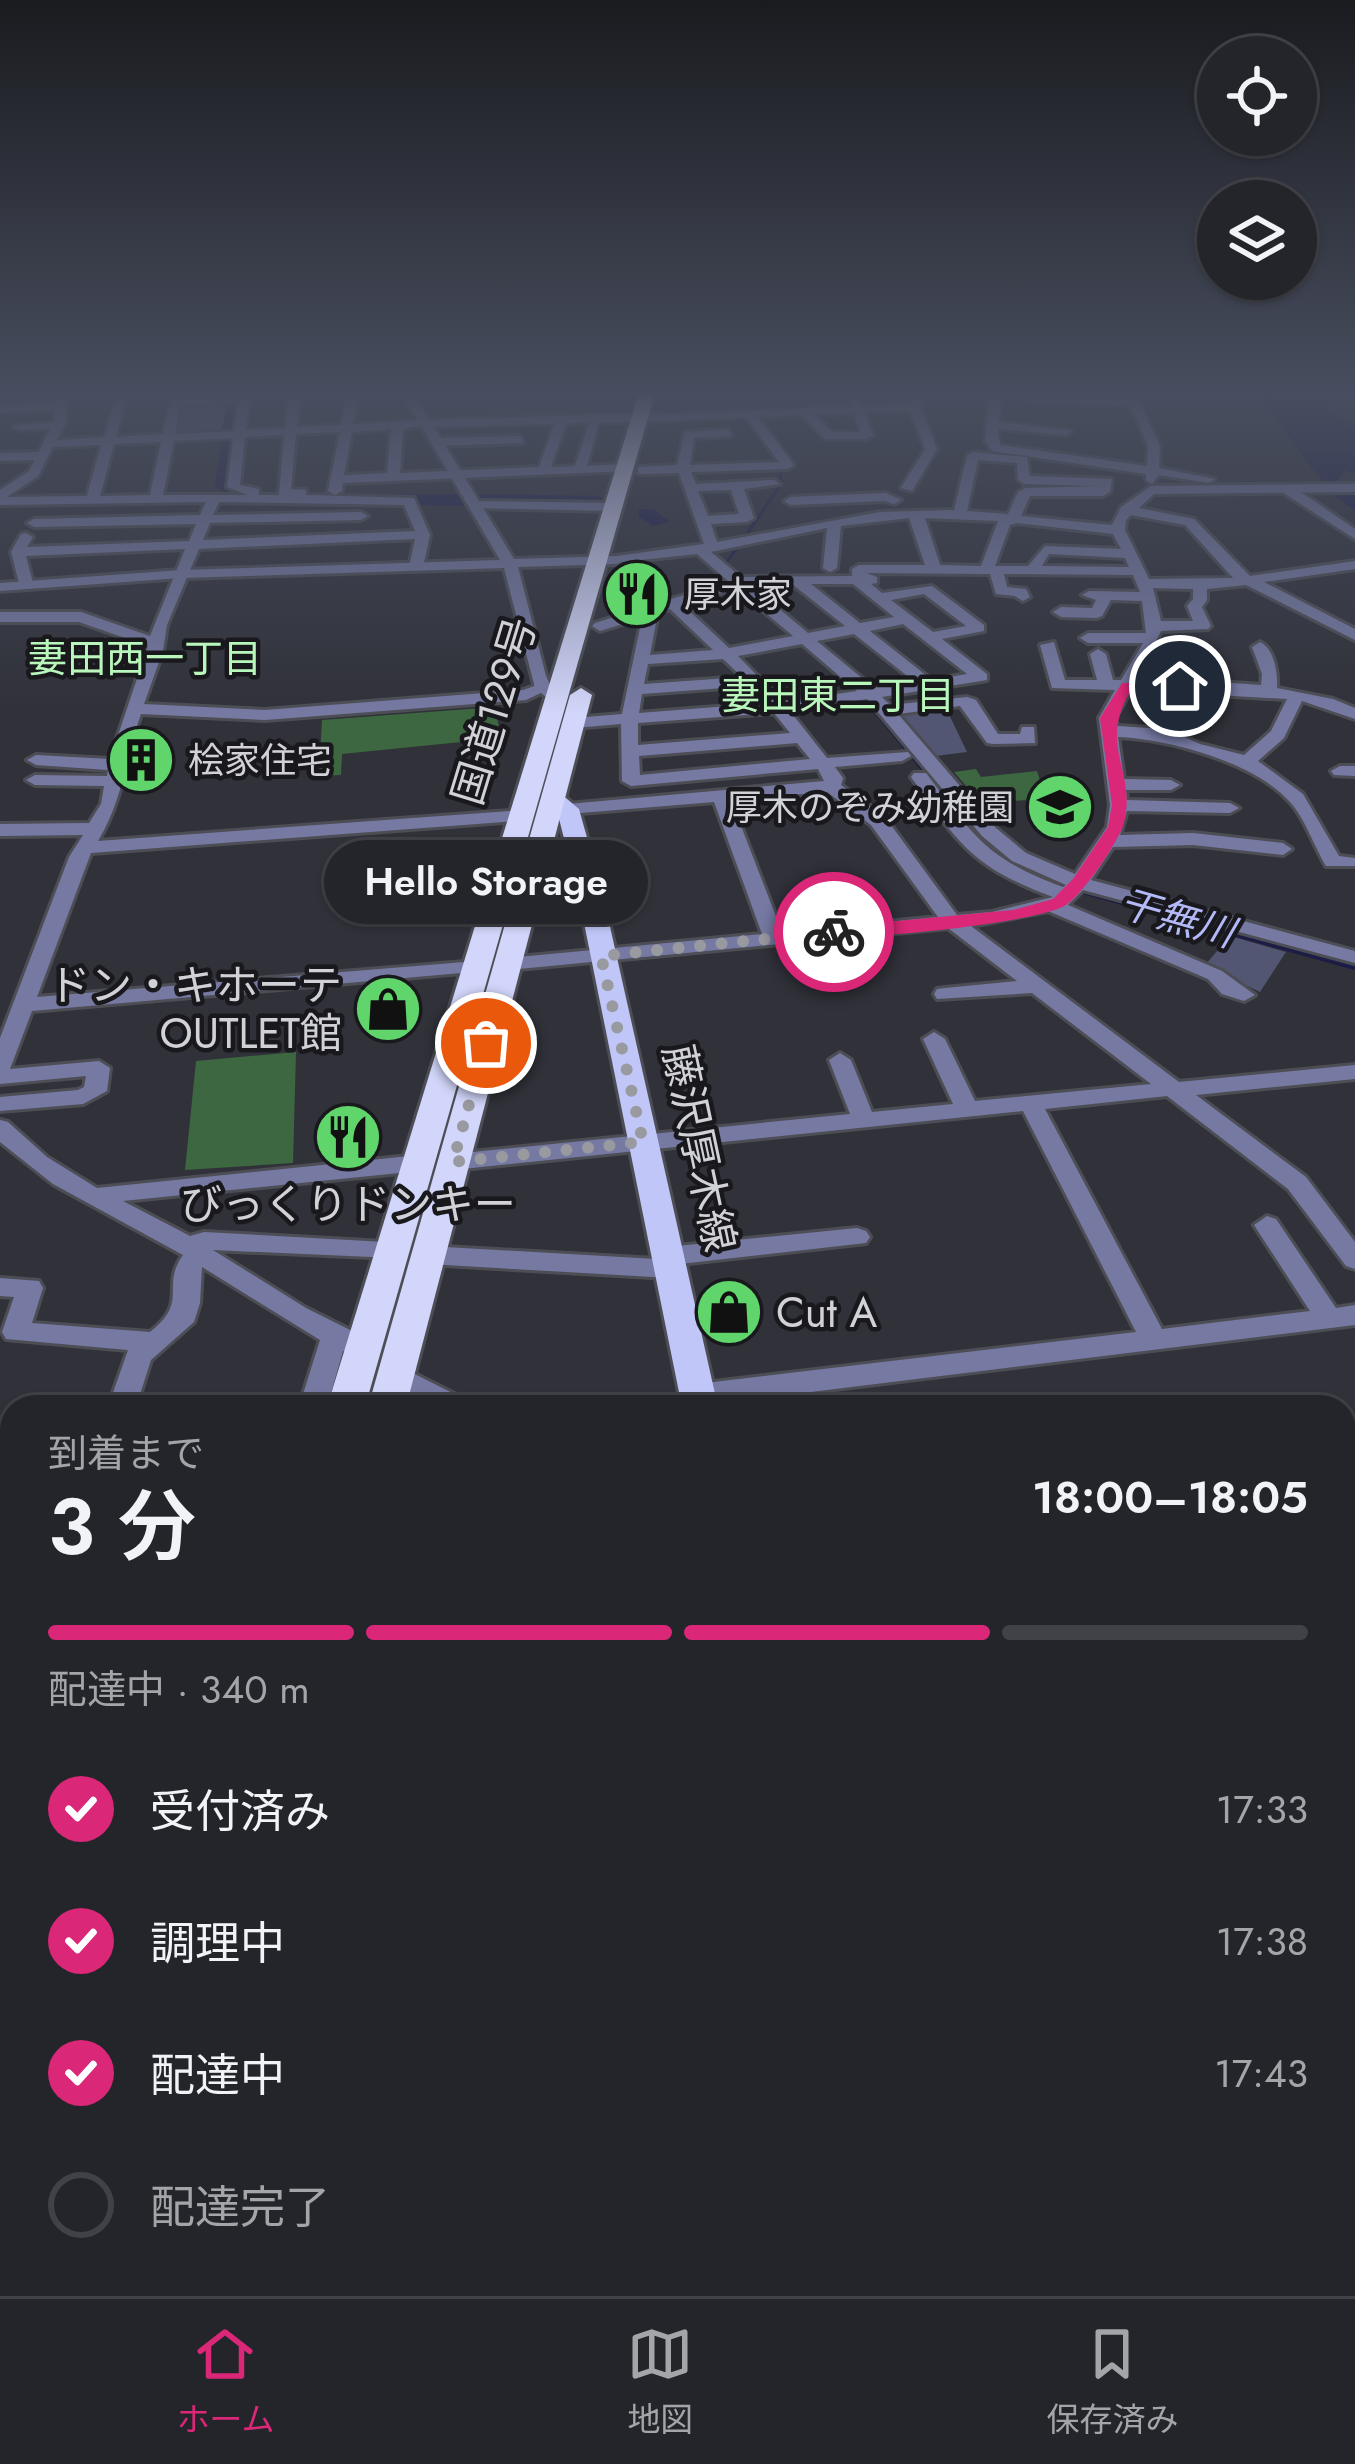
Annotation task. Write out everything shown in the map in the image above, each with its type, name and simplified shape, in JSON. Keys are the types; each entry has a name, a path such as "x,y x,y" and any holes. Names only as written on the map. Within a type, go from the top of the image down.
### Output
{"highway":[{"name":"国道129号","path":"379,1383 394,1250 419,1163 520,886 561,802 574,723 600,626 618,500"},
{"name":"国道129号","path":"520,886 523,816 550,693 608,560 625,500"},
{"name":"国道129号","path":"379,1383 428,1255 453,1162 492,966"}],"main road":[{"name":"藤沢厚木線","path":"561,802 591,902 698,1395"},
{"path":"520,886 591,902"}],"street":[{"path":"26,584 18,551 50,500"},
{"path":"0,1067 83,848 110,804 155,644 194,543 204,519 221,500"},
{"path":"375,500 409,502 423,535 416,567"},
{"path":"135,709 265,715 550,693 510,565 472,500"},
{"path":"695,500 702,520 699,549"},
{"path":"702,520 747,518 741,500"},
{"path":"791,501 804,500"},
{"path":"959,517 963,500"},
{"path":"1020,603 1021,592 1001,591 991,570 1021,500"},
{"path":"1108,725 1154,632 1139,576 1118,530 1119,519 1138,500"},
{"path":"1308,500 1355,536"},
{"path":"475,505 614,507"},
{"path":"1126,510 1189,522 1249,581 1354,638"},
{"path":"917,514 934,570"},
{"path":"0,587 182,574 608,560 917,514 1118,530"},
{"path":"34,523 416,515"},
{"path":"266,539 274,518"},
{"path":"830,568 827,546 834,524"},
{"path":"776,534 776,555"},
{"path":"18,551 423,535"},
{"path":"1193,548 1212,548"},
{"path":"699,549 732,583 885,712 1004,846 1069,892 1244,994"},
{"path":"574,723 781,707 982,676 907,620 867,585 859,569 1032,570 1200,585 1355,565"},
{"path":"1073,613 1097,613 1097,595 1139,576"},
{"path":"796,580 931,687"},
{"path":"600,626 732,583 796,580 927,589 980,628 931,637"},
{"path":"1088,638 1203,626 1194,606 1200,600 1200,585"},
{"path":"671,603 781,707 828,776 878,821 951,921 1310,1195 1355,1260"},
{"path":"970,606 975,624"},
{"path":"651,611 629,720 631,781 828,776"},
{"path":"0,617 81,617 155,644"},
{"path":"642,660 724,654 907,620"},
{"path":"1048,645 1058,685 1211,687 1351,710"},
{"path":"1260,647 1270,674 1269,693"},
{"path":"23,1005 951,921 1069,892 1116,827 1117,784 1098,685 1103,658"},
{"path":"1200,662 1211,687"},
{"path":"636,690 755,681"},
{"path":"862,696 974,849 1012,875 1355,957"},
{"path":"1247,761 1278,734 1295,698"},
{"path":"885,712 961,701 974,706 980,730 993,739 1029,738"},
{"path":"1108,725 1166,734 1194,748 1247,761 1297,798 1341,862 1307,861"},
{"path":"631,751 802,736"},
{"path":"561,802 720,794 828,776 902,756"},
{"path":"36,770 115,773"},
{"path":"1117,784 1171,784"},
{"path":"720,794 774,938"},
{"path":"1119,805 1230,808"},
{"path":"83,848 523,816"},
{"path":"0,830 96,830"},
{"path":"1106,841 1192,839 1283,848"},
{"path":"945,994 1039,986"},
{"path":"931,1045 968,1110"},
{"path":"840,1060 864,1120"},
{"path":"0,1077 99,1068 95,1091 1,1124 20,1149 192,1249 379,1383 416,1395"},
{"path":"453,1162 1355,1072"},
{"path":"1031,1104 1154,1340"},
{"path":"96,1196 419,1163"},
{"path":"1269,1235 1342,1316"},
{"path":"428,1255 669,1262 857,1237"},
{"path":"126,1395 139,1355 181,1322 192,1249 204,1241 394,1250"},
{"path":"0,1287 30,1288 8,1332 152,1342"},
{"path":"744,1395 1342,1316"},
{"path":"346,1395 379,1383"}],"shaded area":[{"path":"945,706 967,752 928,757 896,713"},
{"path":"1230,936 1286,952 1260,992 1205,965"}],"building":[{"path":"495,707 501,738 342,754 341,775 319,776 322,720"},
{"path":"140,732 157,735 153,744 161,771 135,771 132,761"},
{"name":"厚木のぞみ幼稚園","path":"976,769 981,777 1037,771 1046,799 981,803 954,772"},
{"path":"296,1052 293,1163 185,1170 196,1061"}],"waterway":[{"name":"干無川","path":"491,500 598,502"},
{"path":"745,537 770,500"},
{"name":"干無川","path":"646,513 660,522"},
{"path":"725,564 741,543"},
{"name":"干無川","path":"696,555 734,586"},
{"name":"干無川","path":"863,696 983,842 1008,862"},
{"name":"干無川","path":"1047,881 1355,967"}],"way so far":[{"path":"486,1043 453,1162 643,1142 601,956 834,932"}],"place":[{"name":"厚木家","path":"637,594"},
{"name":"桧家住宅","path":"141,760"},
{"name":"厚木のぞみ幼稚園","path":"1060,807"},
{"name":"ドン・キホーテ OUTLET館","path":"388,1009"},
{"name":"Hello Storage","path":"486,1043"},
{"name":"びっくりドンキー","path":"348,1137"},
{"name":"Cut A","path":"729,1312"}],"district":[{"name":"妻田西一丁目","path":"145,658"},
{"name":"妻田東二丁目","path":"838,695"}],"route":[{"path":"834,932 1014,915 1054,906 1079,883 1116,827 1119,805 1107,718 1126,686 1180,686"}]}
